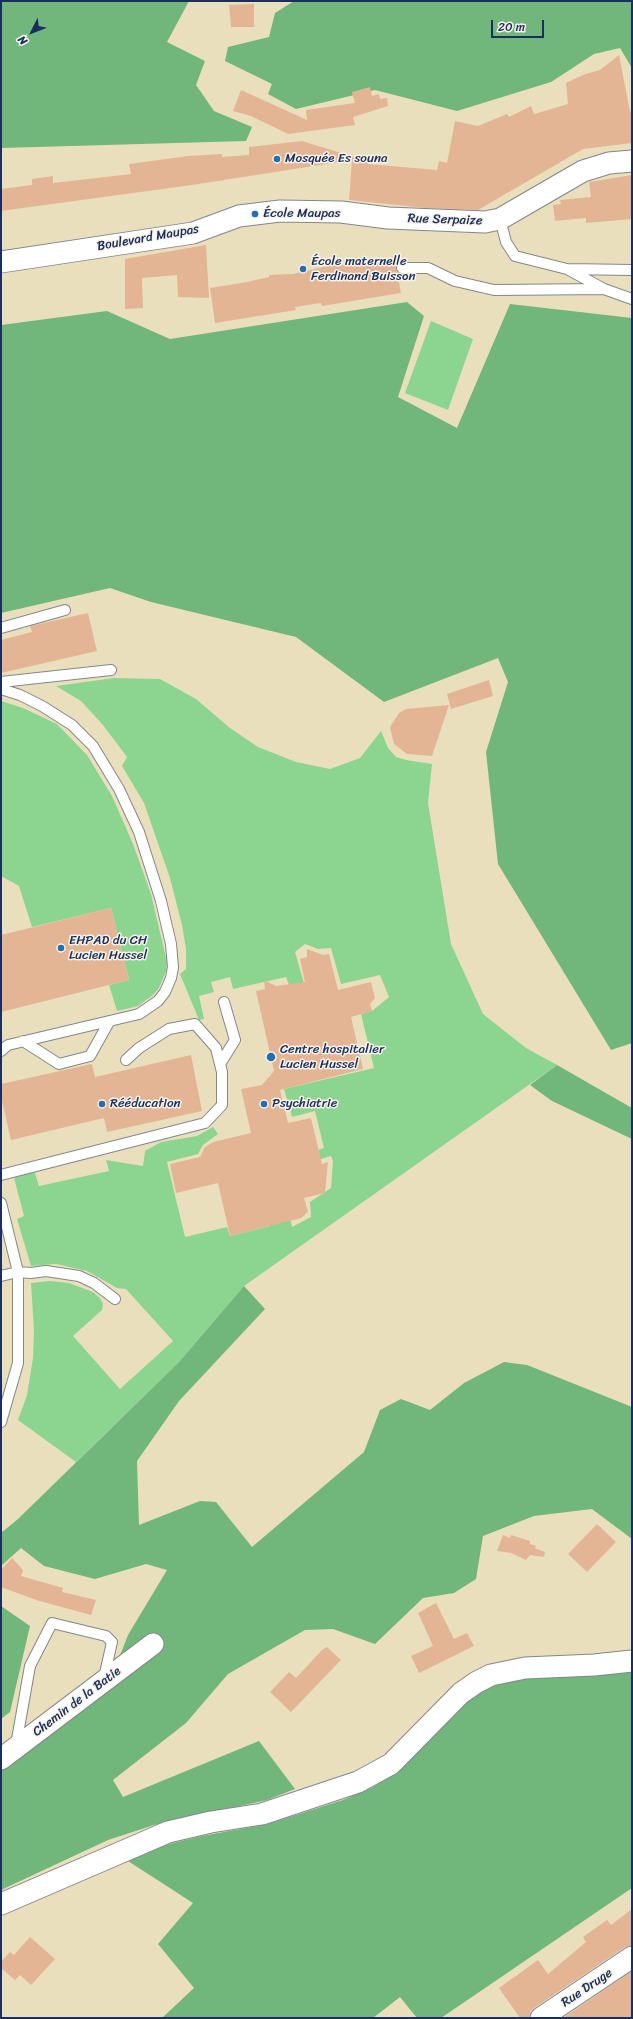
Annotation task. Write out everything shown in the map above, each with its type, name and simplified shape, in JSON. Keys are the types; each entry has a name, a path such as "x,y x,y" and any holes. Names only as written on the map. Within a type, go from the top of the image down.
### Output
{"street":[{"name":"Rue Serpaize","path":"341,212 388,218 485,222 500,219 583,171 609,163 632,161"},
{"name":"Boulevard Maupas","path":"1,262 193,233 239,216 280,211 341,212"},
{"name":"Chemin de la Batie","path":"8,1754 103,1684 153,1644"},
{"path":"1,1904 168,1832 211,1822 262,1814 358,1782 391,1764 461,1693 477,1682 491,1675 525,1668 594,1665 632,1661"},
{"name":"Rue Druge","path":"541,2018 632,1957"}],"lane":[{"path":"500,219 506,242 515,256 567,269 632,270"},
{"path":"402,268 428,268 455,281 494,290 604,289"},
{"path":"567,269 604,289 632,299"},
{"path":"1,628 64,610"},
{"path":"1,682 110,670"},
{"path":"1,689 20,695 42,706 72,725 93,746 119,789 139,832 158,893 171,944 173,967 171,978 158,1001 139,1014 8,1045 1,1051"},
{"path":"220,1064 235,1040 224,1002"},
{"path":"23,1041 59,1064 90,1056 109,1022"},
{"path":"1,1175 205,1123 222,1105 222,1072 216,1048 195,1024 169,1029 139,1048 126,1060"},
{"path":"1,1203 5,1236 18,1272 18,1362 1,1422"},
{"path":"1,1276 18,1272 31,1273 46,1271 79,1276 94,1283 115,1299"},
{"path":"8,1754 30,1666 52,1623 106,1636 112,1642 103,1684"}],"green space":[{"path":"1,1 189,1 167,42 205,61 196,85 214,111 252,127 246,141 1,148"},
{"path":"294,1 632,1 632,68 620,48 594,54 551,82 457,111 375,90 296,109 268,94 272,84 225,61 228,47 269,37 275,13"},
{"path":"407,302 424,316 398,397 457,428 510,304 632,318 632,1043 611,1050 498,864 486,752 508,682 498,658 384,702 296,637 151,602 110,588 1,613 1,325 107,311 170,339"},
{"path":"431,321 473,339 448,410 405,393"},
{"path":"114,678 160,679 196,699 230,728 258,747 296,762 330,769 360,758 381,731 388,748 396,757 432,764 428,803 451,944 483,1014 526,1048 557,1065 244,1286 179,1362 76,1462 18,1420 27,1395 33,1358 34,1331 31,1283 50,1281 69,1283 93,1292 100,1298 103,1304 102,1310 73,1336 120,1389 173,1341 126,1289 117,1288 87,1271 56,1264 31,1266 17,1219 24,1216 13,1174 34,1170 39,1186 109,1171 106,1160 143,1166 145,1151 161,1142 197,1136 213,1127 218,1134 203,1145 198,1154 167,1162 185,1237 227,1227 230,1236 270,1226 268,1216 288,1207 292,1227 311,1217 310,1202 331,1188 333,1161 331,1156 318,1160 315,1151 324,1148 315,1111 292,1117 284,1089 374,1068 361,1014 372,1011 389,997 380,975 341,984 331,948 318,949 305,944 295,952 307,994 293,995 286,977 233,989 230,977 211,982 214,992 199,996 204,1019 199,1020 180,974 186,969 186,949 182,925 170,878 144,803 122,766 127,757 103,725 81,701 56,686"},
{"path":"1,701 23,708 57,724 87,755 112,796 133,844 151,894 167,962 166,971 159,988 153,995 138,1006 117,1011 109,985 129,980 111,908 32,927 19,886 1,876"},
{"path":"557,1065 632,1108 632,1139 552,1101 530,1085"},
{"path":"244,1286 265,1309 179,1401 137,1461 139,1525 200,1501 216,1502 252,1547 364,1452 380,1410 401,1399 430,1410 464,1383 504,1362 527,1365 632,1407 632,1539 592,1509 534,1516 483,1536 476,1579 454,1593 423,1598 375,1644 333,1629 305,1630 228,1674 186,1723 113,1780 123,1797 259,1741 295,1789 267,1800 154,1825 108,1840 1,1890 1,1766 107,1689 128,1635 167,1570 146,1564 95,1579 44,1566 21,1548 1,1566 1,1533 18,1519 179,1362"},
{"path":"1,1606 30,1626 10,1712 1,1719"},
{"path":"632,1671 632,1888 441,2018 417,2018 400,1997 373,2018 162,2018 194,1988 158,1944 193,1903 128,1861 152,1848 202,1836 268,1824 343,1800 373,1787 388,1777 457,1709 487,1687 509,1680 531,1677"}],"building":[{"path":"254,4 254,27 231,27 229,5"},
{"path":"619,55 630,112 632,111 632,143 583,149 478,210 426,208 349,200 352,160 192,185 1,211 1,189 32,185 32,179 53,176 53,183 131,174 129,164 188,156 222,154 222,157 249,155 249,147 302,141 354,157 369,156 368,164 437,170 439,161 447,163 455,121 478,126 507,114 509,117 531,106 534,114 568,104 566,83 585,74 600,70"},
{"path":"370,87 372,96 379,94 380,99 387,98 388,106 353,117 355,125 288,134 251,116 233,111 241,90 307,120 306,110 355,103 352,92"},
{"path":"632,175 632,219 586,223 586,218 555,221 553,205 561,204 560,200 591,197 589,182"},
{"path":"206,245 209,298 178,297 177,275 142,278 143,308 125,309 125,259"},
{"path":"395,257 401,293 322,306 321,303 295,307 296,310 215,323 210,288 247,282 269,277 269,275 293,274 336,264 336,266 358,262 358,264"},
{"path":"88,613 97,651 1,673 1,640 32,632 30,626"},
{"path":"489,680 493,696 451,709 447,694"},
{"path":"449,705 432,756 407,754 394,744 390,727 399,713 406,709"},
{"name":"EHPAD du CH Lucien Hussel","path":"111,908 129,980 1,1012 1,935"},
{"name":"Psychiatrie","path":"307,949 323,955 329,954 338,990 371,982 375,998 370,1004 372,1011 351,1017 363,1069 280,1090 288,1123 311,1118 322,1164 328,1162 325,1193 304,1198 308,1212 301,1218 230,1236 218,1183 176,1193 170,1164 200,1157 204,1148 213,1142 251,1133 241,1089 262,1085 274,1071 256,991 265,989 264,980 276,986 305,982 300,959 307,957"},
{"name":"Rééducation","path":"191,1055 202,1111 107,1132 104,1118 11,1140 1,1097 1,1084 92,1064 95,1077"},
{"path":"597,1524 616,1542 587,1572 568,1554"},
{"path":"503,1535 510,1538 511,1535 530,1541 530,1544 536,1546 535,1548 545,1552 544,1557 530,1555 526,1560 511,1553 497,1551"},
{"path":"12,1558 23,1570 21,1576 63,1588 62,1592 96,1600 91,1615 36,1600 1,1587 1,1570"},
{"path":"436,1603 454,1639 467,1633 474,1646 419,1673 411,1656 433,1646 418,1613"},
{"path":"327,1647 341,1660 291,1712 270,1692 289,1672 296,1678 322,1650"},
{"path":"632,1909 632,1945 625,1947 534,2008 530,2012 529,2018 520,2018 499,1988 538,1960 548,1974 586,1942 583,1937 607,1920 611,1925"},
{"path":"30,1937 55,1959 31,1985 20,1975 15,1980 1,1968 1,1962 10,1952 14,1955"},
{"path":"632,1971 632,2018 563,2018"}],"place":[{"name":"Mosquée Es souna","path":"277,159"},
{"name":"École Maupas","path":"255,214"},
{"name":"École maternelle Ferdinand Buisson","path":"303,269"},
{"name":"EHPAD du CH Lucien Hussel","path":"61,948"},
{"name":"Centre hospitalier Lucien Hussel","path":"271,1057"},
{"name":"Rééducation","path":"102,1104"},
{"name":"Psychiatrie","path":"264,1104"}]}
